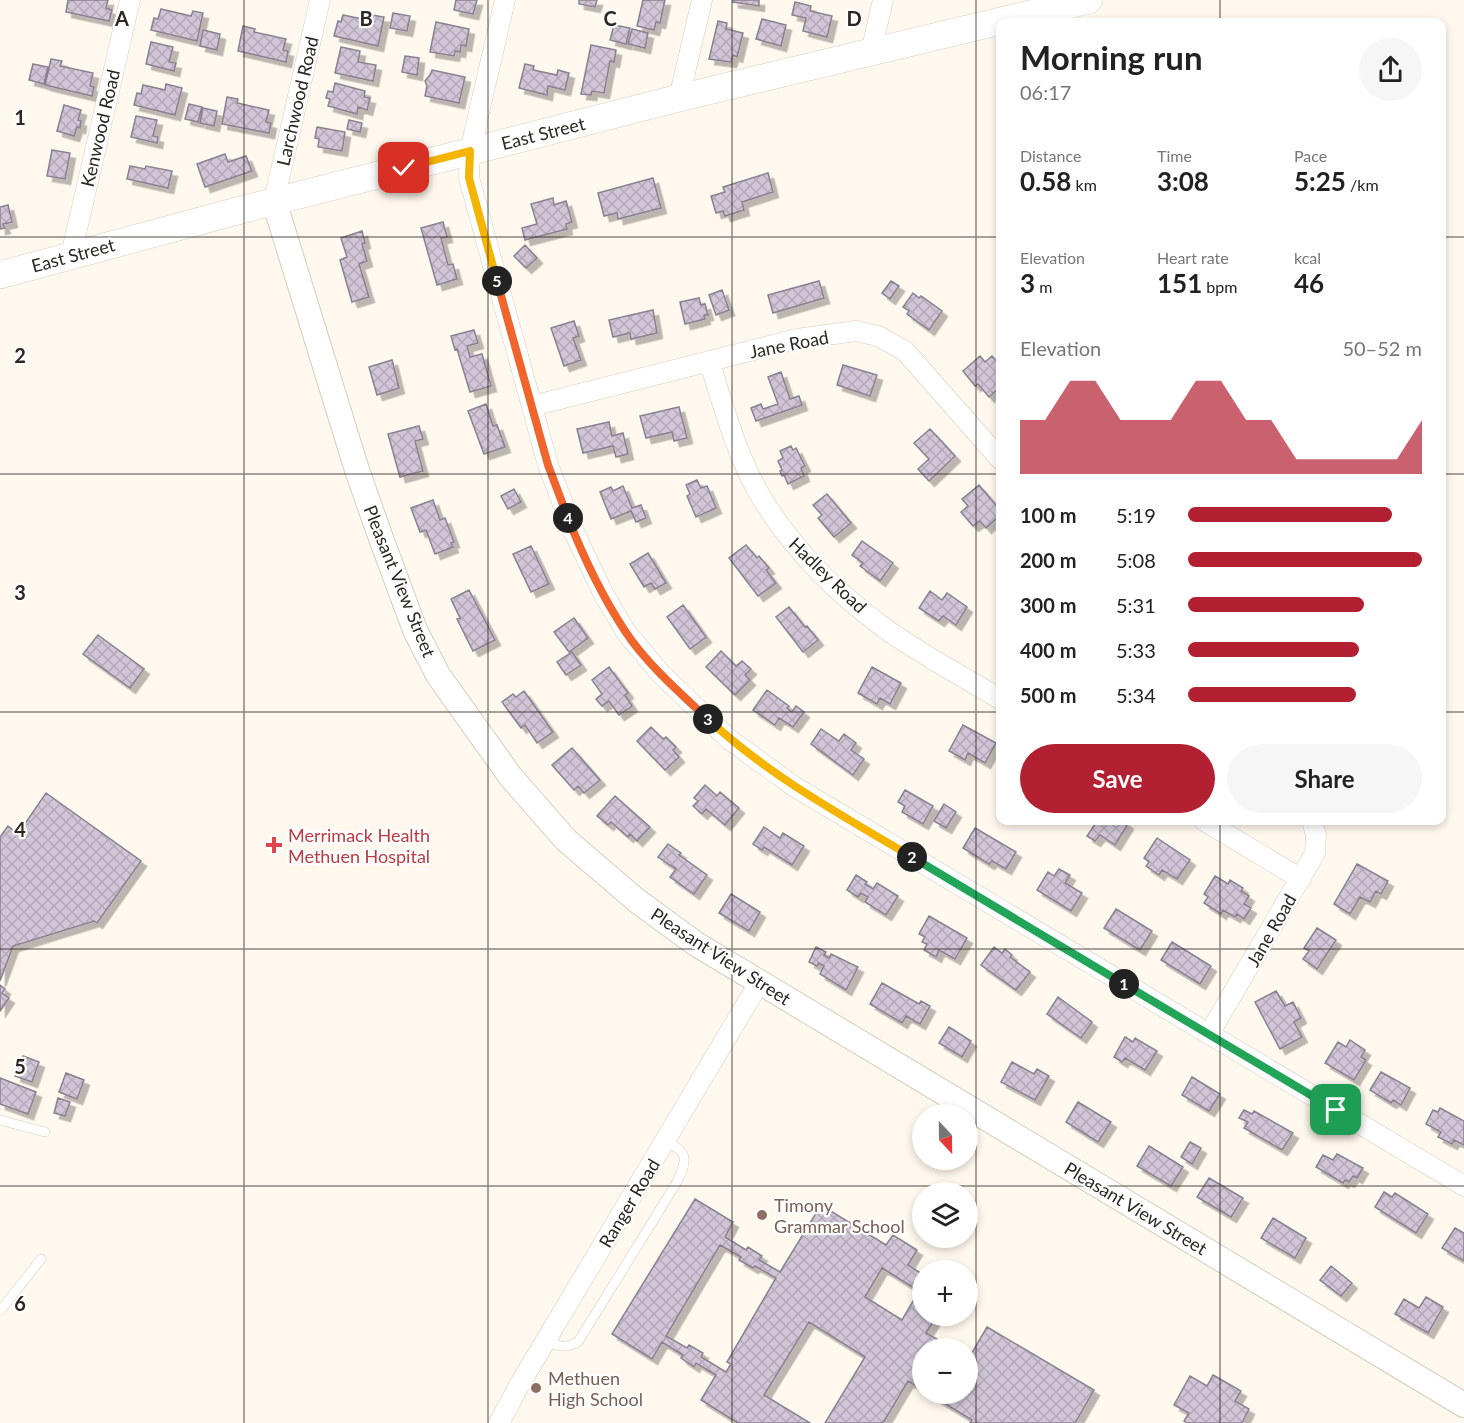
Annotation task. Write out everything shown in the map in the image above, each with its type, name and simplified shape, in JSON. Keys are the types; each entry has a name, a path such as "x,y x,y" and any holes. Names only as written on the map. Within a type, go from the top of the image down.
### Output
{"main road":[{"name":"East Street","path":"1014,18 1089,0"},
{"name":"East Street","path":"0,275 470,151 996,22"}],"street":[{"name":"Kenwood Road","path":"71,255 130,0"},
{"name":"Larchwood Road","path":"274,201 320,0"},
{"path":"506,0 470,151 469,178 548,465 573,530 604,595 626,632 661,674 722,732 762,764 830,808 1464,1186"},
{"path":"679,98 702,0"},
{"path":"871,52 883,0"},
{"name":"Pleasant View Street","path":"274,201 357,470 415,630 438,675 510,776 566,840 668,924 696,944 1464,1405"},
{"name":"Jane Road","path":"532,406 797,339 856,332 878,336 904,351 996,454"},
{"name":"Hadley Road","path":"709,361 732,433 756,488 780,527 819,572 884,628 996,697"},
{"path":"1211,825 1301,879"},
{"name":"Jane Road","path":"1209,1034 1315,853 1316,836 1313,825"},
{"name":"Ranger Road","path":"499,1423 759,983"}],"lane":[{"path":"0,1120 45,1131"},
{"path":"546,1342 558,1347 567,1347 578,1342 677,1182 683,1169 684,1157 680,1148 666,1141"},
{"path":"0,1311 41,1259"}],"building":[{"path":"68,0 108,0 106,8 112,10 109,21 66,12"},
{"path":"456,0 477,0 473,14 454,10"},
{"path":"579,0 597,0 595,7 579,4"},
{"path":"643,0 665,0 660,23 656,22 654,30 637,26"},
{"path":"733,0 759,0 759,6 733,2"},
{"path":"795,2 811,6 810,11 832,16 827,37 803,31 806,18 792,15"},
{"path":"161,9 191,16 193,11 203,13 197,41 151,30 154,18 158,19"},
{"path":"393,13 410,16 407,31 390,28"},
{"path":"343,15 372,21 373,15 384,17 378,46 334,36 338,21 341,22"},
{"path":"762,19 786,25 781,46 756,39"},
{"path":"718,21 727,23 726,29 743,33 737,57 733,55 731,62 709,59"},
{"path":"436,22 469,29 466,46 461,45 460,52 455,51 454,56 430,52"},
{"path":"614,25 630,28 626,44 610,40"},
{"path":"243,26 255,29 254,32 286,39 283,50 288,51 286,62 238,51"},
{"path":"632,29 648,33 645,48 628,44"},
{"path":"203,30 220,34 217,50 200,46"},
{"path":"151,42 173,47 169,62 176,63 174,71 146,64"},
{"path":"591,45 616,50 614,62 610,61 604,93 592,91 591,95 581,94"},
{"path":"341,47 360,51 358,62 376,65 373,81 335,73"},
{"path":"405,56 419,58 417,75 402,72"},
{"path":"51,59 62,61 60,66 93,73 90,86 94,87 92,96 45,85"},
{"path":"33,64 48,67 44,84 29,80"},
{"path":"525,64 534,66 533,70 557,75 558,70 569,73 565,90 548,86 547,95 519,88"},
{"path":"432,70 465,77 459,103 425,96 427,86 425,81"},
{"path":"335,83 365,91 364,97 370,98 367,110 358,107 357,114 328,106 330,99 326,98 328,91 333,92"},
{"path":"166,84 182,88 175,115 134,105 137,93 141,94 143,85 165,90"},
{"path":"227,97 238,99 237,103 269,110 266,122 271,123 269,133 222,124"},
{"path":"189,104 202,107 198,122 185,119"},
{"path":"64,105 81,110 78,120 81,121 80,128 77,127 74,136 57,131"},
{"path":"203,108 217,111 214,126 200,123"},
{"path":"136,116 157,120 153,136 158,137 157,143 131,137"},
{"path":"349,120 362,123 360,132 347,129"},
{"path":"317,127 345,132 342,151 318,147 319,139 315,138"},
{"path":"52,150 70,153 65,179 47,176"},
{"path":"225,154 228,162 246,156 252,171 205,187 197,164"},
{"path":"130,166 145,169 146,166 172,171 168,188 127,179"},
{"path":"768,173 773,192 742,202 744,210 725,216 723,211 716,213 711,196 725,192 723,187"},
{"path":"653,178 661,208 618,219 617,213 604,216 598,193"},
{"path":"553,198 554,205 566,201 572,222 566,224 567,229 525,240 522,228 537,224 531,204"},
{"path":"8,205 12,222 3,224 5,228 0,229 0,207"},
{"path":"443,222 447,237 441,238 448,265 453,264 457,279 437,285 421,228"},
{"path":"362,231 365,243 362,244 367,261 359,264 369,297 352,302 340,260 347,257 341,238"},
{"path":"525,245 537,258 526,268 514,256"},
{"path":"819,281 824,298 773,313 768,295"},
{"path":"891,281 899,286 890,299 882,293"},
{"path":"722,290 729,310 716,315 709,295"},
{"path":"913,293 942,311 929,330 907,314 909,311 903,307"},
{"path":"699,298 701,305 705,304 708,315 704,315 705,319 685,324 680,302"},
{"path":"653,310 657,333 631,339 630,333 613,337 609,320"},
{"path":"574,321 579,336 573,338 581,360 564,366 551,328"},
{"path":"474,330 478,343 467,346 470,357 482,354 491,386 470,392 451,336"},
{"path":"980,356 985,362 992,356 996,360 996,391 989,397 978,384 975,386 963,371"},
{"path":"392,360 399,388 377,395 369,367"},
{"path":"843,365 877,375 870,396 837,385"},
{"path":"781,372 790,399 799,396 802,405 756,421 751,408 761,404 763,409 778,404 768,377"},
{"path":"486,404 493,426 497,425 505,447 484,454 468,411"},
{"path":"679,407 687,438 674,441 672,432 646,438 640,416"},
{"path":"609,422 612,436 623,433 628,454 616,457 613,446 583,453 577,429"},
{"path":"419,426 423,439 415,441 423,471 400,477 388,434"},
{"path":"930,429 955,456 929,481 918,469 929,459 914,443"},
{"path":"791,446 793,450 796,448 805,466 801,468 804,476 788,484 784,475 782,476 778,461 783,458 780,451"},
{"path":"697,480 701,488 707,486 716,508 696,517 687,496 690,494 686,485"},
{"path":"979,485 996,505 996,519 986,528 980,521 973,526 961,512 968,506 962,499"},
{"path":"623,486 632,508 641,505 646,518 636,522 631,511 611,519 600,492 611,487 613,491"},
{"path":"514,489 521,502 508,509 501,496"},
{"path":"827,494 851,523 834,537 818,518 822,515 813,505"},
{"path":"433,500 440,520 445,518 454,542 451,543 453,547 435,554 426,530 420,532 411,508"},
{"path":"862,541 893,563 880,581 860,566 863,563 852,555"},
{"path":"746,545 769,568 766,570 776,583 758,596 729,558"},
{"path":"531,546 549,584 531,592 513,554"},
{"path":"648,553 666,583 655,589 651,583 644,587 630,564"},
{"path":"469,590 495,640 473,651 457,619 460,618 451,599"},
{"path":"930,591 942,600 947,593 967,607 956,625 943,616 939,621 919,608"},
{"path":"683,605 706,637 690,649 667,617"},
{"path":"789,607 818,640 803,652 776,617"},
{"path":"574,618 588,638 569,652 554,632"},
{"path":"98,635 144,669 130,688 83,654"},
{"path":"721,651 736,666 742,661 751,669 745,675 750,680 735,695 706,667"},
{"path":"572,652 581,665 566,675 557,662"},
{"path":"609,667 628,693 625,695 632,706 619,715 609,701 602,706 596,699 602,694 592,680"},
{"path":"872,667 901,683 890,704 880,698 877,704 858,693"},
{"path":"767,690 789,706 787,708 792,712 796,706 804,712 793,727 779,718 775,725 753,710"},
{"path":"524,691 553,732 537,743 525,725 521,728 502,702 513,694 516,697"},
{"path":"963,725 996,743 985,763 968,753 965,760 949,751"},
{"path":"651,727 663,739 666,737 676,747 673,750 679,757 665,770 637,741"},
{"path":"821,729 839,741 844,734 856,743 851,750 864,759 853,775 811,744"},
{"path":"572,748 600,780 584,793 578,786 574,790 552,765"},
{"path":"705,785 717,796 720,792 739,808 725,825 706,809 702,814 693,806 698,801 694,798"},
{"path":"905,790 933,806 923,824 902,812 905,806 898,802"},
{"path":"46,793 141,861 97,923 94,921 13,946 0,981 0,837 8,826 18,834"},
{"path":"615,796 650,827 637,841 630,834 628,837 611,822 608,825 597,816"},
{"path":"944,804 956,812 946,828 934,821"},
{"path":"1095,825 1127,825 1115,845 1100,835 1095,841 1087,836"},
{"path":"764,827 780,838 783,833 804,846 792,865 764,847 762,850 753,844"},
{"path":"975,828 1016,852 1006,869 992,861 989,864 963,848"},
{"path":"1157,838 1190,860 1177,879 1162,870 1159,875 1146,866 1149,862 1144,858"},
{"path":"668,844 707,875 694,894 670,877 676,869 658,857"},
{"path":"1357,864 1388,881 1381,894 1376,891 1370,902 1360,897 1350,914 1334,904"},
{"path":"1059,869 1070,875 1065,883 1082,893 1071,911 1037,890 1048,872 1054,876"},
{"path":"856,875 873,889 877,883 898,896 886,915 865,902 868,897 861,893 858,897 847,890"},
{"path":"1215,876 1228,884 1230,880 1243,888 1241,891 1249,896 1244,904 1251,908 1244,919 1237,914 1235,917 1223,910 1221,914 1204,903 1208,897 1204,894"},
{"path":"731,894 760,912 749,931 719,913"},
{"path":"1116,909 1152,931 1140,950 1104,928"},
{"path":"929,916 967,938 955,959 939,950 936,957 924,950 927,944 922,942 925,937 919,934"},
{"path":"1317,928 1336,940 1317,969 1303,959 1309,951 1304,948"},
{"path":"1172,942 1211,966 1200,984 1161,960"},
{"path":"816,947 826,952 824,955 829,958 831,954 858,967 846,990 820,974 824,966 819,963 817,966 809,962"},
{"path":"994,947 1002,953 1005,949 1012,955 1010,957 1030,972 1016,990 981,965"},
{"path":"882,983 919,1004 921,1001 930,1006 920,1024 906,1016 902,1023 870,1004"},
{"path":"0,985 5,989 2,993 9,998 0,1011"},
{"path":"1276,991 1285,1006 1293,1002 1301,1018 1294,1022 1302,1037 1280,1049 1255,1002"},
{"path":"1058,997 1092,1022 1081,1038 1047,1014"},
{"path":"949,1027 971,1041 962,1057 939,1043"},
{"path":"1125,1037 1133,1042 1135,1038 1157,1051 1145,1070 1125,1058 1122,1062 1114,1057"},
{"path":"1350,1040 1365,1050 1361,1057 1366,1060 1354,1080 1325,1063 1338,1042 1346,1047"},
{"path":"23,1056 39,1062 32,1082 15,1076"},
{"path":"1012,1062 1034,1074 1037,1069 1049,1076 1035,1100 1001,1082"},
{"path":"1381,1072 1410,1088 1401,1105 1393,1100 1391,1103 1370,1090"},
{"path":"66,1073 84,1080 77,1099 59,1092"},
{"path":"1192,1077 1220,1094 1209,1111 1182,1095"},
{"path":"0,1078 36,1092 28,1114 0,1104"},
{"path":"58,1098 70,1102 65,1116 54,1113"},
{"path":"1078,1102 1111,1122 1098,1142 1066,1122"},
{"path":"1440,1108 1464,1121 1464,1145 1454,1140 1452,1144 1438,1137 1441,1132 1426,1124 1433,1110 1438,1112"},
{"path":"1244,1110 1252,1114 1254,1111 1293,1133 1282,1150 1244,1128 1248,1122 1239,1118"},
{"path":"1190,1142 1201,1148 1192,1164 1181,1157"},
{"path":"1149,1146 1183,1167 1171,1186 1137,1166"},
{"path":"1337,1154 1363,1168 1357,1178 1353,1176 1349,1182 1345,1180 1343,1183 1316,1167 1323,1155 1333,1160"},
{"path":"1209,1178 1243,1198 1231,1217 1197,1197"},
{"path":"1384,1192 1392,1197 1395,1193 1428,1214 1416,1233 1375,1207"},
{"name":"Timony Grammar School","path":"695,1199 733,1222 725,1237 746,1250 748,1247 762,1256 759,1260 780,1272 821,1205 886,1245 893,1235 917,1250 908,1265 912,1268 912,1287 882,1268 865,1297 902,1320 912,1303 912,1326 931,1326 926,1333 935,1338 912,1338 912,1383 908,1381 883,1423 825,1423 865,1357 809,1322 764,1395 810,1423 738,1423 701,1400 716,1375 696,1363 694,1367 681,1358 683,1355 662,1342 652,1359 612,1334","holes":["720,1245 741,1257 739,1260 776,1278 727,1362 731,1364 726,1372 701,1357 703,1353 689,1345 687,1348 666,1336"]},
{"path":"1273,1218 1306,1238 1295,1258 1261,1238"},
{"path":"1455,1228 1464,1233 1464,1261 1442,1248"},
{"path":"1331,1266 1352,1283 1341,1296 1320,1280"},
{"path":"1426,1297 1443,1307 1428,1333 1395,1314 1404,1299 1419,1308"},
{"path":"987,1327 1094,1390 1075,1423 970,1423 972,1420 946,1404 978,1404 978,1342"},
{"path":"1213,1375 1241,1391 1235,1401 1249,1409 1242,1423 1187,1423 1184,1421 1189,1413 1174,1405 1190,1376 1207,1386"}],"place":[{"name":"Merrimack Health Methuen Hospital","path":"274,845"},
{"name":"Timony Grammar School","path":"762,1215"},
{"name":"Methuen High School","path":"536,1388"}],"route":[{"path":"404,168 470,151 469,178 548,465 573,530 604,595 626,632 661,674 730,740 795,787 1336,1110"}]}
